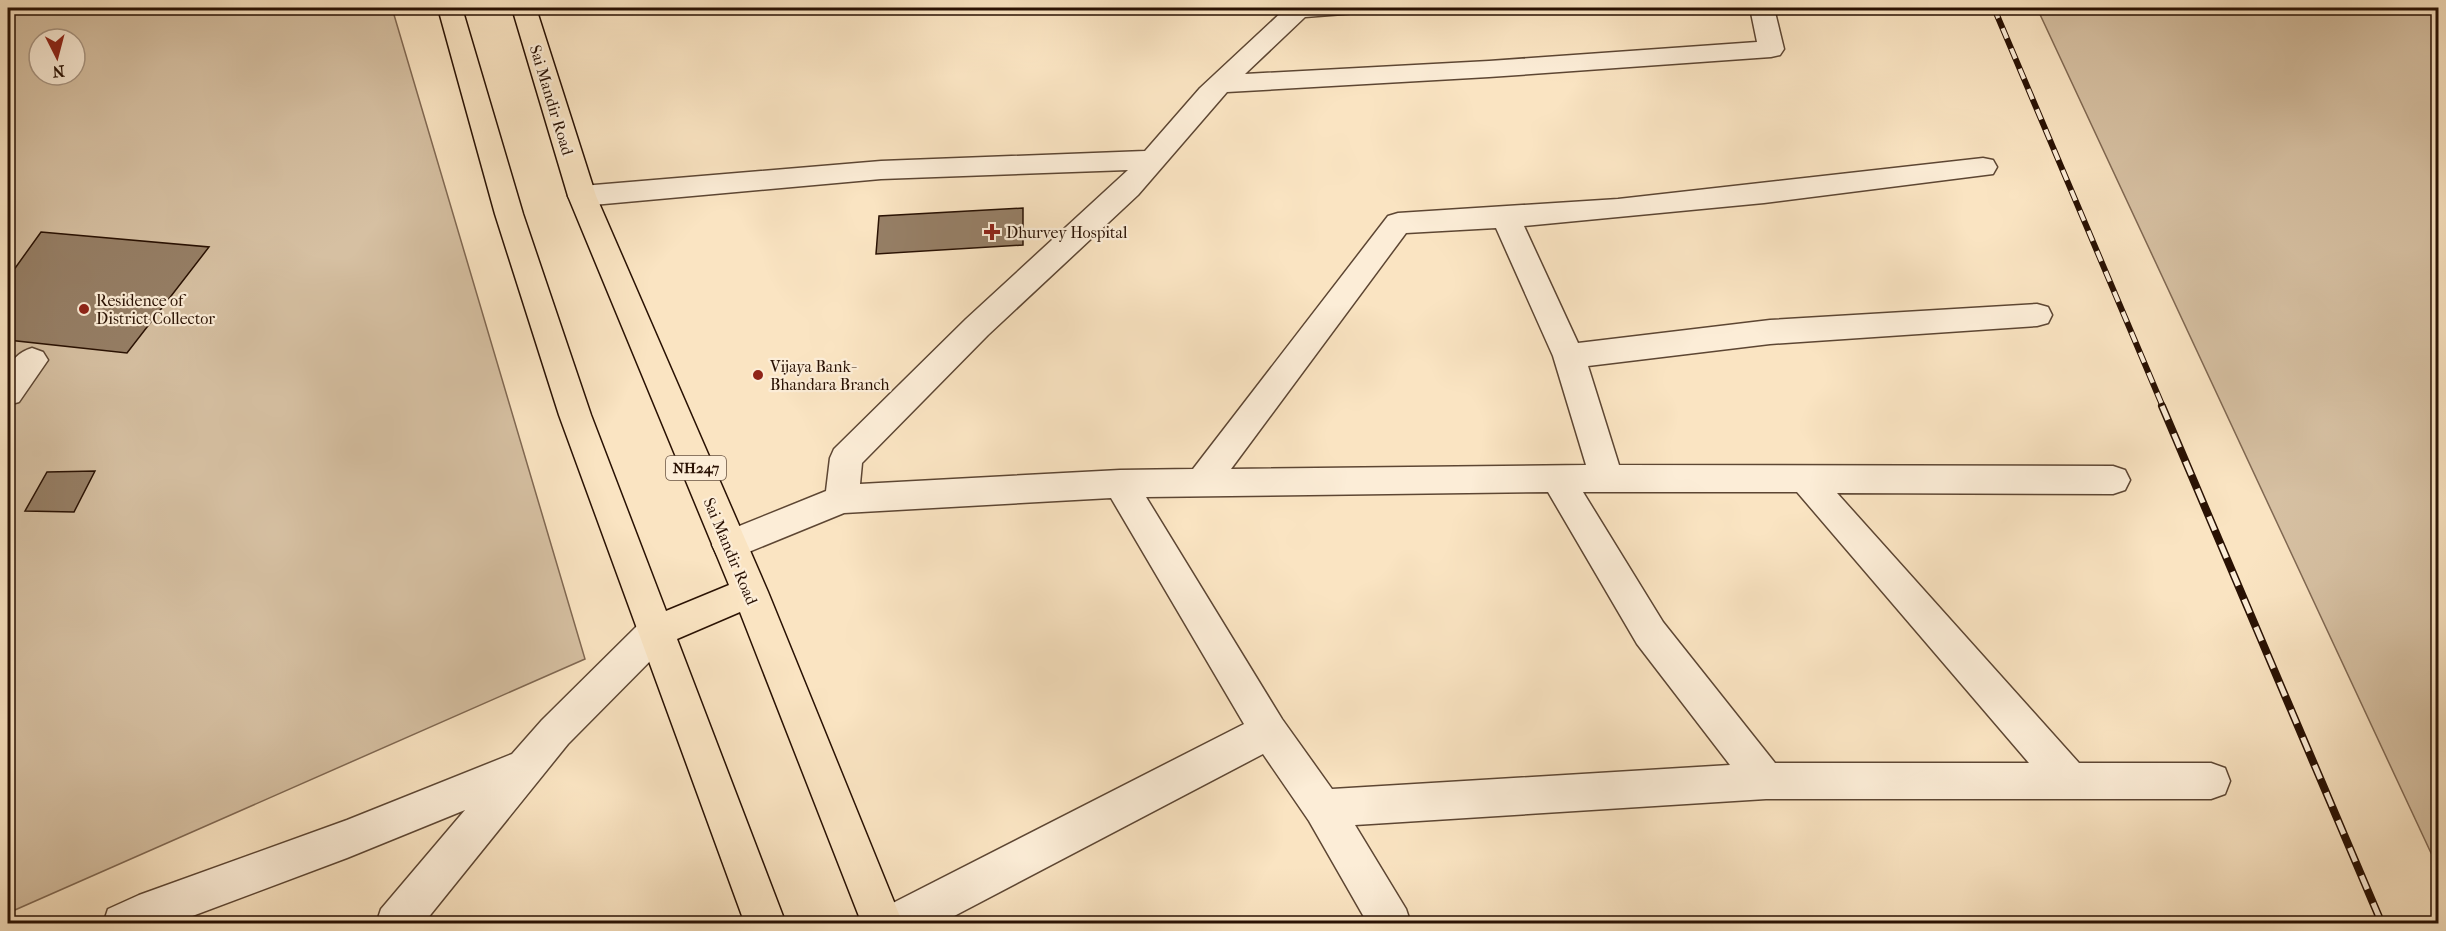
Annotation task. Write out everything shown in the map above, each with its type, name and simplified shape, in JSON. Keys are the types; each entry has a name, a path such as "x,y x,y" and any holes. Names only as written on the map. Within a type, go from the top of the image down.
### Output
{"highway":[{"path":"450,8 524,259 575,415 766,924"},
{"name":"Sai Mandir Road","path":"524,8 582,196 750,592 883,924"},
{"path":"655,632 750,592"}],"street":[{"path":"842,499 846,458 977,327 1128,188 1220,84 1298,9 1348,8"},
{"path":"1220,84 1489,69 1771,49 1762,8"},
{"path":"582,196 881,170 1152,160"},
{"path":"1202,482 1398,224 1506,219 1695,202 1983,167"},
{"path":"1506,219 1569,356 1608,478"},
{"path":"1569,356 1770,332 2037,315"},
{"path":"8,393 32,360"},
{"path":"729,545 842,499 1120,484 1557,478 2113,480"},
{"path":"1557,478 1650,633 1766,781"},
{"path":"1805,478 2070,781"},
{"path":"1120,484 1269,731 1323,808 1391,924"},
{"path":"396,924 555,732 655,632"},
{"path":"896,924 1269,731"},
{"path":"123,924 139,915 347,839 526,767"},
{"path":"1323,808 1766,781 2211,781"}],"shaded area":[{"path":"108,8 392,8 585,659 8,913 8,14"},
{"path":"2037,8 2438,8 2438,868"}],"building":[{"path":"1023,208 1023,245 876,254 879,216"},
{"name":"Residence of District Collector","path":"41,232 209,247 127,353 8,340 8,278"},
{"path":"95,471 74,512 25,511 47,472"}],"railway":[{"path":"1994,8 2163,407"},
{"path":"2162,406 2382,924"}],"place":[{"name":"Dhurvey Hospital","path":"992,232"},
{"name":"Residence of District Collector","path":"84,309"},
{"name":"Vijaya Bank- Bhandara Branch","path":"758,375"}]}
